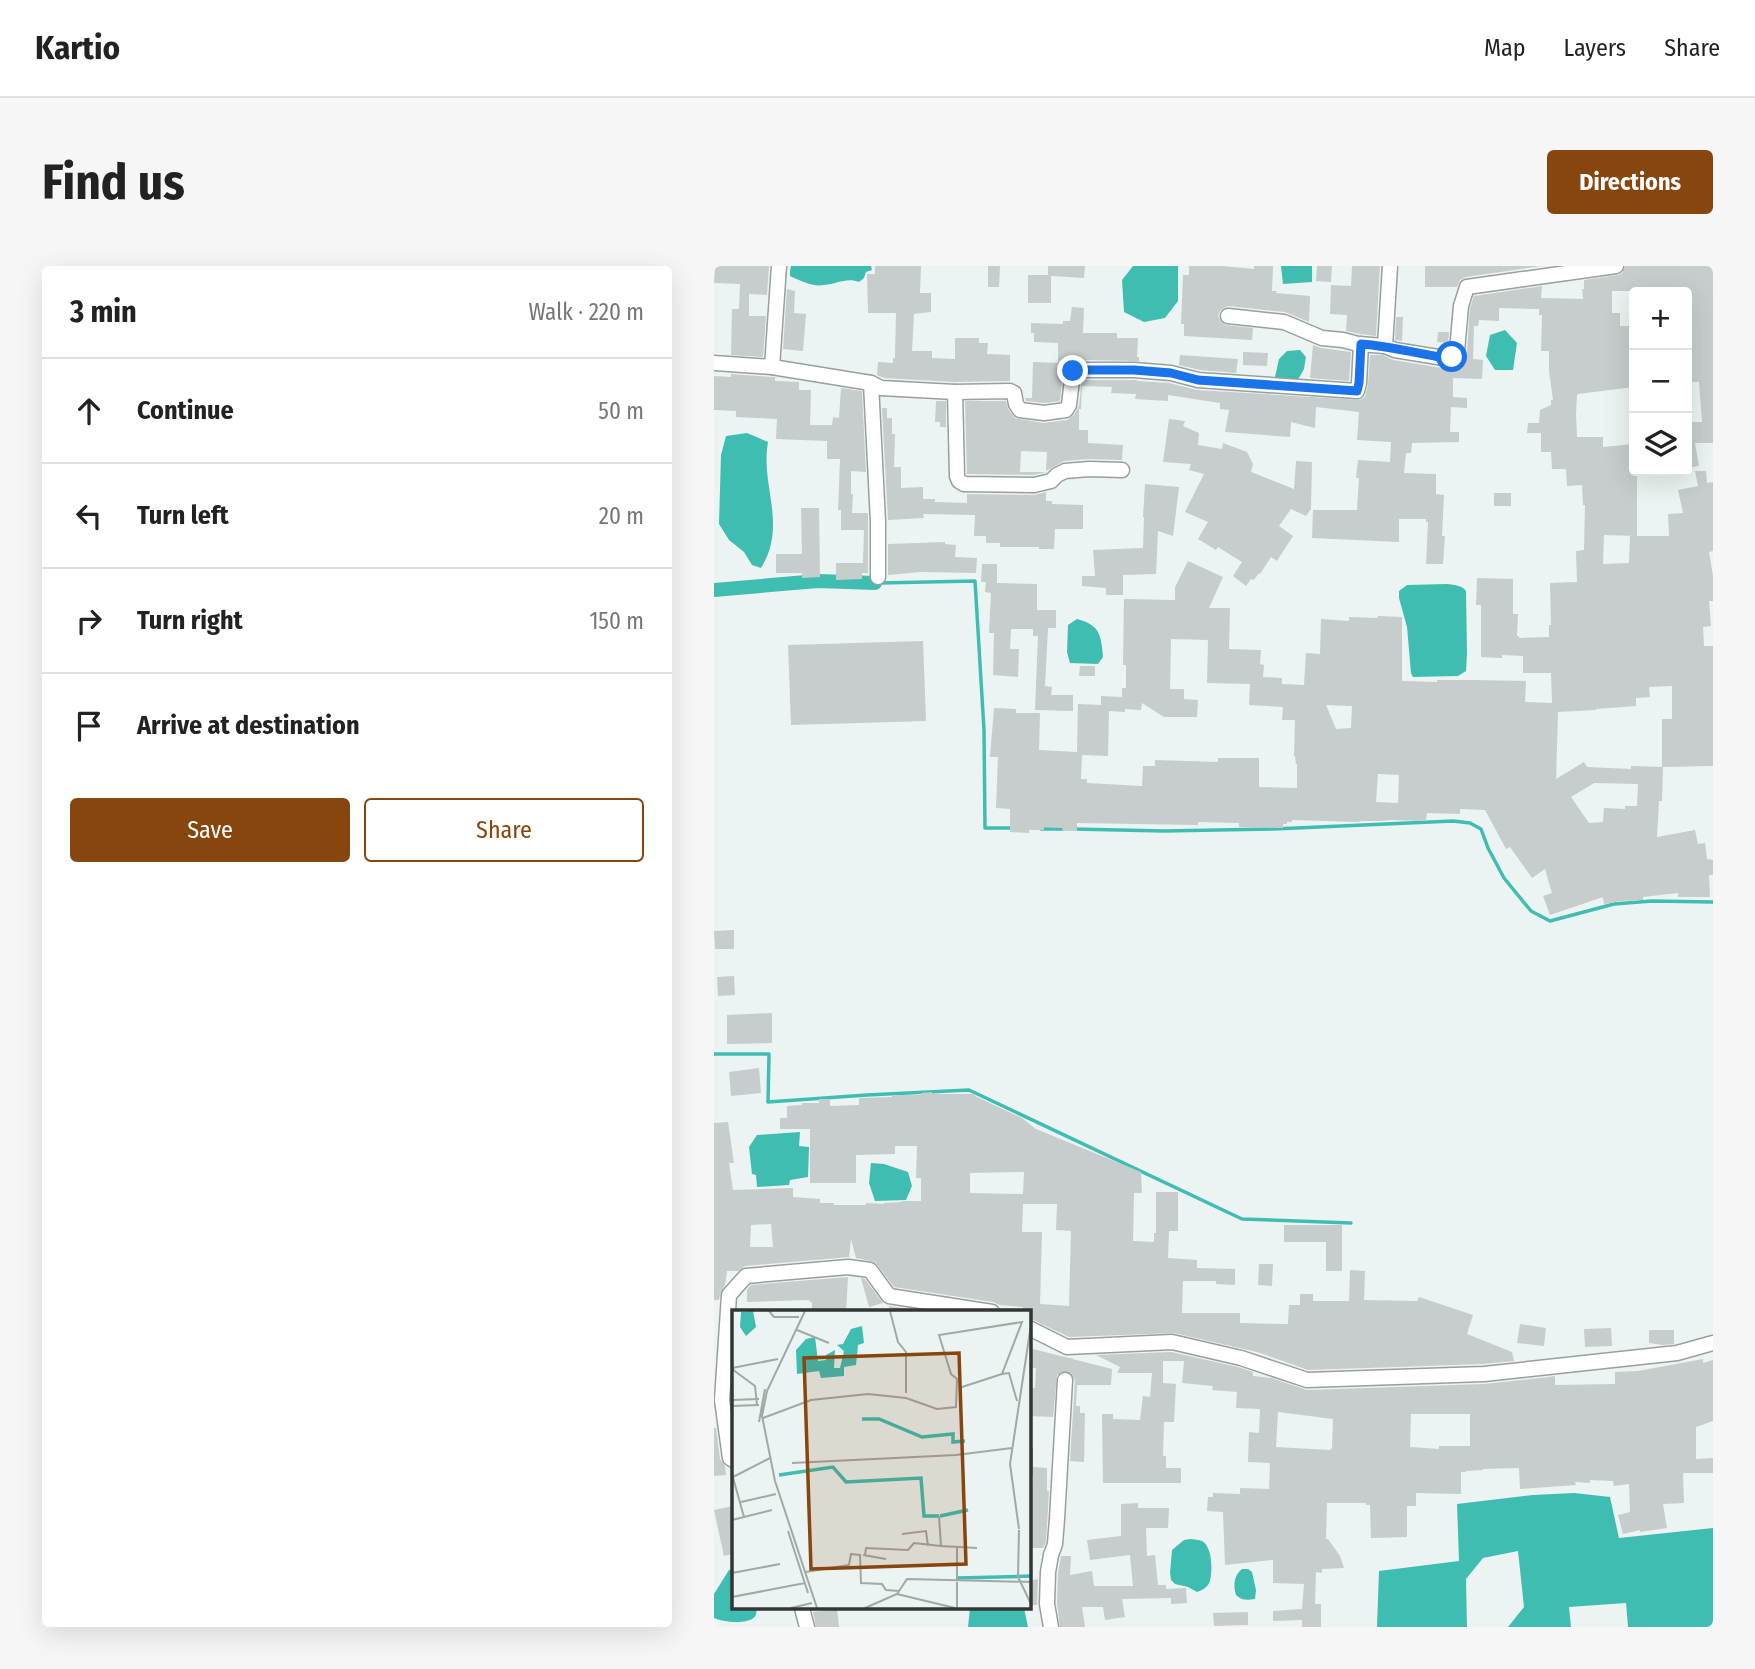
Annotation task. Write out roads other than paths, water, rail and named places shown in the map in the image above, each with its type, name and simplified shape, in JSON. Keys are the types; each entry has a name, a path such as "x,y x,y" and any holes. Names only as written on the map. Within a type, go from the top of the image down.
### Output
{"street":[{"path":"772,367 779,266"},
{"path":"1385,346 1390,266"},
{"path":"1228,316 1284,322 1322,338 1385,346 1444,358 1452,357 1457,352 1461,306 1467,287 1616,266"},
{"path":"714,363 772,367 871,383 881,388 955,392 1010,391 1014,393 1020,410 1044,413 1066,410 1073,371 1171,373 1198,380 1357,391 1361,344"},
{"path":"871,383 878,577"},
{"path":"955,392 957,476 964,484 1034,485 1051,481 1065,471 1122,470"},
{"path":"732,1459 718,1400 729,1295 746,1276 848,1267 870,1270 889,1296 979,1310"},
{"path":"1031,1329 1067,1352 1172,1342 1241,1358 1307,1380 1484,1374 1677,1353 1713,1343"},
{"path":"1051,1627 1047,1604 1048,1572 1055,1544 1065,1380"},
{"path":"803,1610 807,1627"}],"water":[{"path":"791,266 871,266 872,270 866,272 859,282 846,280 820,285 790,276"},
{"path":"1133,266 1178,266 1178,301 1165,318 1144,322 1124,312 1122,280"},
{"path":"1281,266 1312,266 1312,282 1283,284"},
{"path":"1505,330 1517,343 1513,370 1495,370 1486,356 1490,335"},
{"path":"1300,350 1306,357 1304,369 1295,385 1279,383 1275,377 1279,359 1287,351"},
{"path":"747,433 768,442 767,474 773,520 769,552 761,568 752,565 744,552 729,540 719,524 721,455 726,436"},
{"path":"1407,585 1460,586 1466,591 1466,671 1458,676 1413,677 1407,627 1399,591"},
{"path":"1077,619 1090,624 1098,632 1103,657 1098,664 1070,663 1067,652 1068,625"},
{"path":"800,1132 799,1146 809,1147 808,1177 790,1180 789,1185 757,1187 756,1175 752,1174 749,1147 757,1135"},
{"path":"871,1163 884,1164 908,1172 912,1186 906,1200 875,1201 869,1183"},
{"path":"1574,1493 1610,1497 1619,1538 1713,1528 1713,1627 1628,1627 1626,1603 1569,1607 1571,1627 1508,1627 1524,1607 1518,1551 1483,1558 1466,1579 1467,1627 1377,1627 1379,1571 1459,1561 1457,1504"},
{"path":"1184,1540 1202,1541 1208,1548 1211,1559 1209,1583 1197,1592 1175,1584 1170,1573 1172,1550"},
{"path":"732,1569 732,1610 757,1610 755,1617 748,1621 733,1622 714,1618 714,1594"},
{"path":"1242,1569 1252,1572 1255,1599 1247,1600 1236,1595 1235,1580"},
{"path":"970,1610 1024,1610 1028,1627 968,1627"}],"waterway":[{"path":"714,590 818,581 875,583"},
{"path":"879,583 975,581 984,730 985,828 1013,828"},
{"path":"1073,829 1274,829 1453,821 1470,823 1481,829 1504,878 1531,911 1550,921 1614,904 1652,901 1713,902"},
{"path":"1041,829 1065,829"},
{"path":"714,1054 769,1054 768,1102 969,1090 1242,1219 1351,1223"}],"tunnel":[{"path":"1065,1380 1066,1358"}]}
